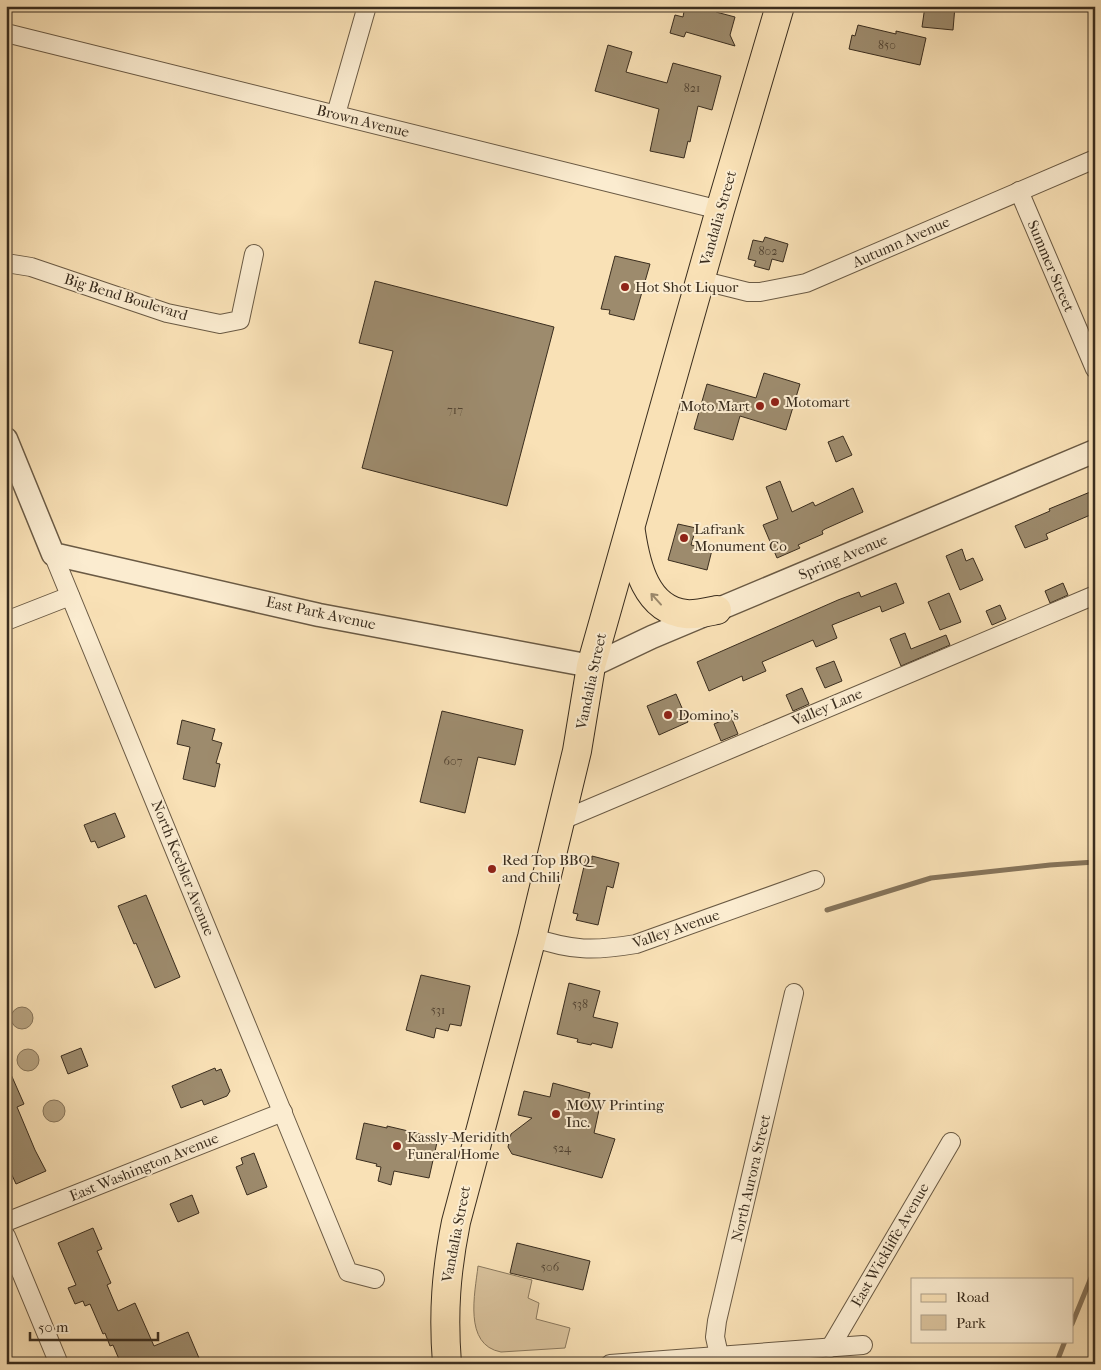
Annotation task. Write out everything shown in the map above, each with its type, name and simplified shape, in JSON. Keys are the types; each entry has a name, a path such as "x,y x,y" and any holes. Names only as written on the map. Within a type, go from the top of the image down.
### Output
{"main road":[{"name":"Vandalia Street","path":"447,1364 444,1320 451,1246 474,1150 532,937 577,750 591,666 720,210 780,6"},
{"path":"630,531 635,560 652,596 663,606 687,614 717,610"}],"street":[{"path":"336,114 367,6"},
{"name":"Brown Avenue","path":"6,33 720,210"},
{"name":"Autumn Avenue","path":"700,280 748,292 772,291 791,287 820,277 1095,159"},
{"name":"Summer Street","path":"1019,191 1095,369"},
{"name":"Big Bend Boulevard","path":"6,263 31,267 166,313 220,324 240,320 254,254"},
{"name":"North Keebler Avenue","path":"6,439 348,1272 375,1279"},
{"name":"Spring Avenue","path":"591,666 652,637 1095,451"},
{"name":"East Park Avenue","path":"53,554 319,615 591,666"},
{"name":"Valley Lane","path":"560,820 1095,595"},
{"path":"6,621 70,596"},
{"name":"Valley Avenue","path":"532,937 578,949 605,949 636,944 816,880"},
{"name":"North Aurora Street","path":"720,1360 715,1337 717,1321 794,993"},
{"name":"East Washington Avenue","path":"6,1222 282,1112"},
{"name":"East Wickliffe Avenue","path":"830,1348 951,1142"},
{"path":"6,1236 60,1364"},
{"path":"610,1364 720,1360 863,1346"}],"green space":[{"path":"478,1266 532,1280 528,1298 539,1303 536,1319 570,1328 565,1348 501,1352 489,1347 481,1339 476,1329 474,1316"}],"shaded area":[{"path":"22,1007 30,1010 33,1018 30,1026 22,1029 14,1026 11,1018 14,1010"},
{"path":"28,1049 36,1052 39,1060 36,1068 28,1071 20,1068 17,1060 20,1052"},
{"path":"54,1100 62,1103 65,1111 62,1119 54,1122 46,1119 43,1111 46,1103"}],"building":[{"path":"685,6 702,6 735,17 730,35 735,46 686,32 684,37 670,33 675,15 683,17"},
{"path":"925,6 955,6 953,30 922,27"},
{"path":"858,25 896,34 896,31 926,38 920,65 849,49 852,35 855,36"},
{"path":"608,45 632,52 626,72 667,83 673,63 721,76 712,110 698,106 690,142 688,141 684,158 650,151 659,109 595,91"},
{"path":"765,237 788,244 783,262 772,259 769,270 754,266 756,261 748,259 753,240 763,242"},
{"name":"Hot Shot Liquor","path":"615,256 650,264 634,320 609,314 610,310 601,309"},
{"path":"375,281 554,327 507,506 362,468 393,351 359,343"},
{"path":"764,373 800,384 786,430 740,416 733,440 694,429 707,384 756,398"},
{"path":"843,436 852,455 836,462 828,442"},
{"path":"780,481 792,512 813,502 815,506 853,488 863,512 825,529 822,531 823,534 798,545 800,548 777,558 763,525 778,519 766,487"},
{"path":"1095,490 1095,513 1046,534 1048,539 1025,548 1015,526 1050,511 1049,509"},
{"name":"Lafrank Monument Co","path":"678,524 696,528 691,545 712,550 707,570 668,560"},
{"path":"962,549 966,561 973,558 983,580 960,590 946,556"},
{"path":"896,583 904,603 882,612 880,606 832,625 837,638 816,647 813,640 762,662 766,671 743,681 742,676 709,691 697,662 838,600 859,592 861,597"},
{"path":"1063,583 1068,595 1050,603 1045,591"},
{"path":"949,593 961,622 940,630 928,602"},
{"path":"1000,605 1006,619 992,625 986,611"},
{"path":"905,633 911,649 946,635 950,645 901,666 890,639"},
{"path":"834,661 842,681 825,688 816,668"},
{"path":"802,688 809,704 793,711 786,695"},
{"path":"676,694 688,722 659,735 647,706"},
{"path":"442,711 523,730 515,765 478,757 465,813 420,802"},
{"path":"731,717 738,734 721,741 714,724"},
{"path":"182,720 215,729 212,740 222,743 216,763 220,764 215,787 183,779 190,747 177,744"},
{"path":"115,813 125,837 98,848 95,841 91,842 84,825"},
{"path":"592,856 619,863 613,888 607,886 598,925 576,920 578,914 573,913 586,858 592,860"},
{"path":"146,895 180,977 155,988 118,906"},
{"path":"421,975 470,986 461,1026 450,1024 448,1031 436,1028 434,1038 406,1030"},
{"path":"569,983 600,991 593,1017 618,1023 612,1048 592,1043 591,1045 577,1042 578,1039 557,1034"},
{"path":"81,1048 88,1066 68,1074 61,1056"},
{"path":"6,1063 24,1104 17,1107 46,1171 16,1184 6,1162"},
{"path":"215,1068 216,1071 221,1069 230,1091 227,1096 204,1105 202,1100 181,1108 172,1086"},
{"path":"553,1083 590,1093 587,1106 599,1110 594,1133 615,1139 602,1178 512,1154 508,1147 511,1134 532,1118 518,1115 524,1091 550,1097"},
{"name":"Kassly-Meridith Funeral Home","path":"364,1123 387,1128 387,1126 438,1138 429,1178 394,1171 391,1185 378,1181 381,1167 376,1166 377,1164 356,1159"},
{"path":"254,1153 267,1187 247,1195 236,1167 243,1164 241,1158"},
{"path":"192,1195 199,1213 178,1222 170,1204"},
{"path":"93,1228 102,1249 97,1251 111,1283 107,1285 118,1311 135,1303 154,1346 188,1332 199,1358 186,1364 121,1364 113,1345 110,1346 105,1333 103,1334 90,1304 85,1306 83,1301 75,1304 68,1288 76,1285 58,1243"},
{"path":"517,1243 590,1261 583,1290 510,1273"}],"waterway":[{"path":"827,910 931,878 1095,862"},
{"path":"1074,1319 1095,1268"},
{"path":"1056,1364 1065,1342"}],"place":[{"name":"Hot Shot Liquor","path":"625,287"},
{"name":"Motomart","path":"775,402"},
{"name":"Moto Mart","path":"760,406"},
{"name":"Lafrank Monument Co","path":"684,538"},
{"name":"Domino's","path":"668,715"},
{"name":"Red Top BBQ and Chili","path":"492,869"},
{"name":"MOW Printing Inc.","path":"556,1114"},
{"name":"Kassly-Meridith Funeral Home","path":"397,1146"}]}
